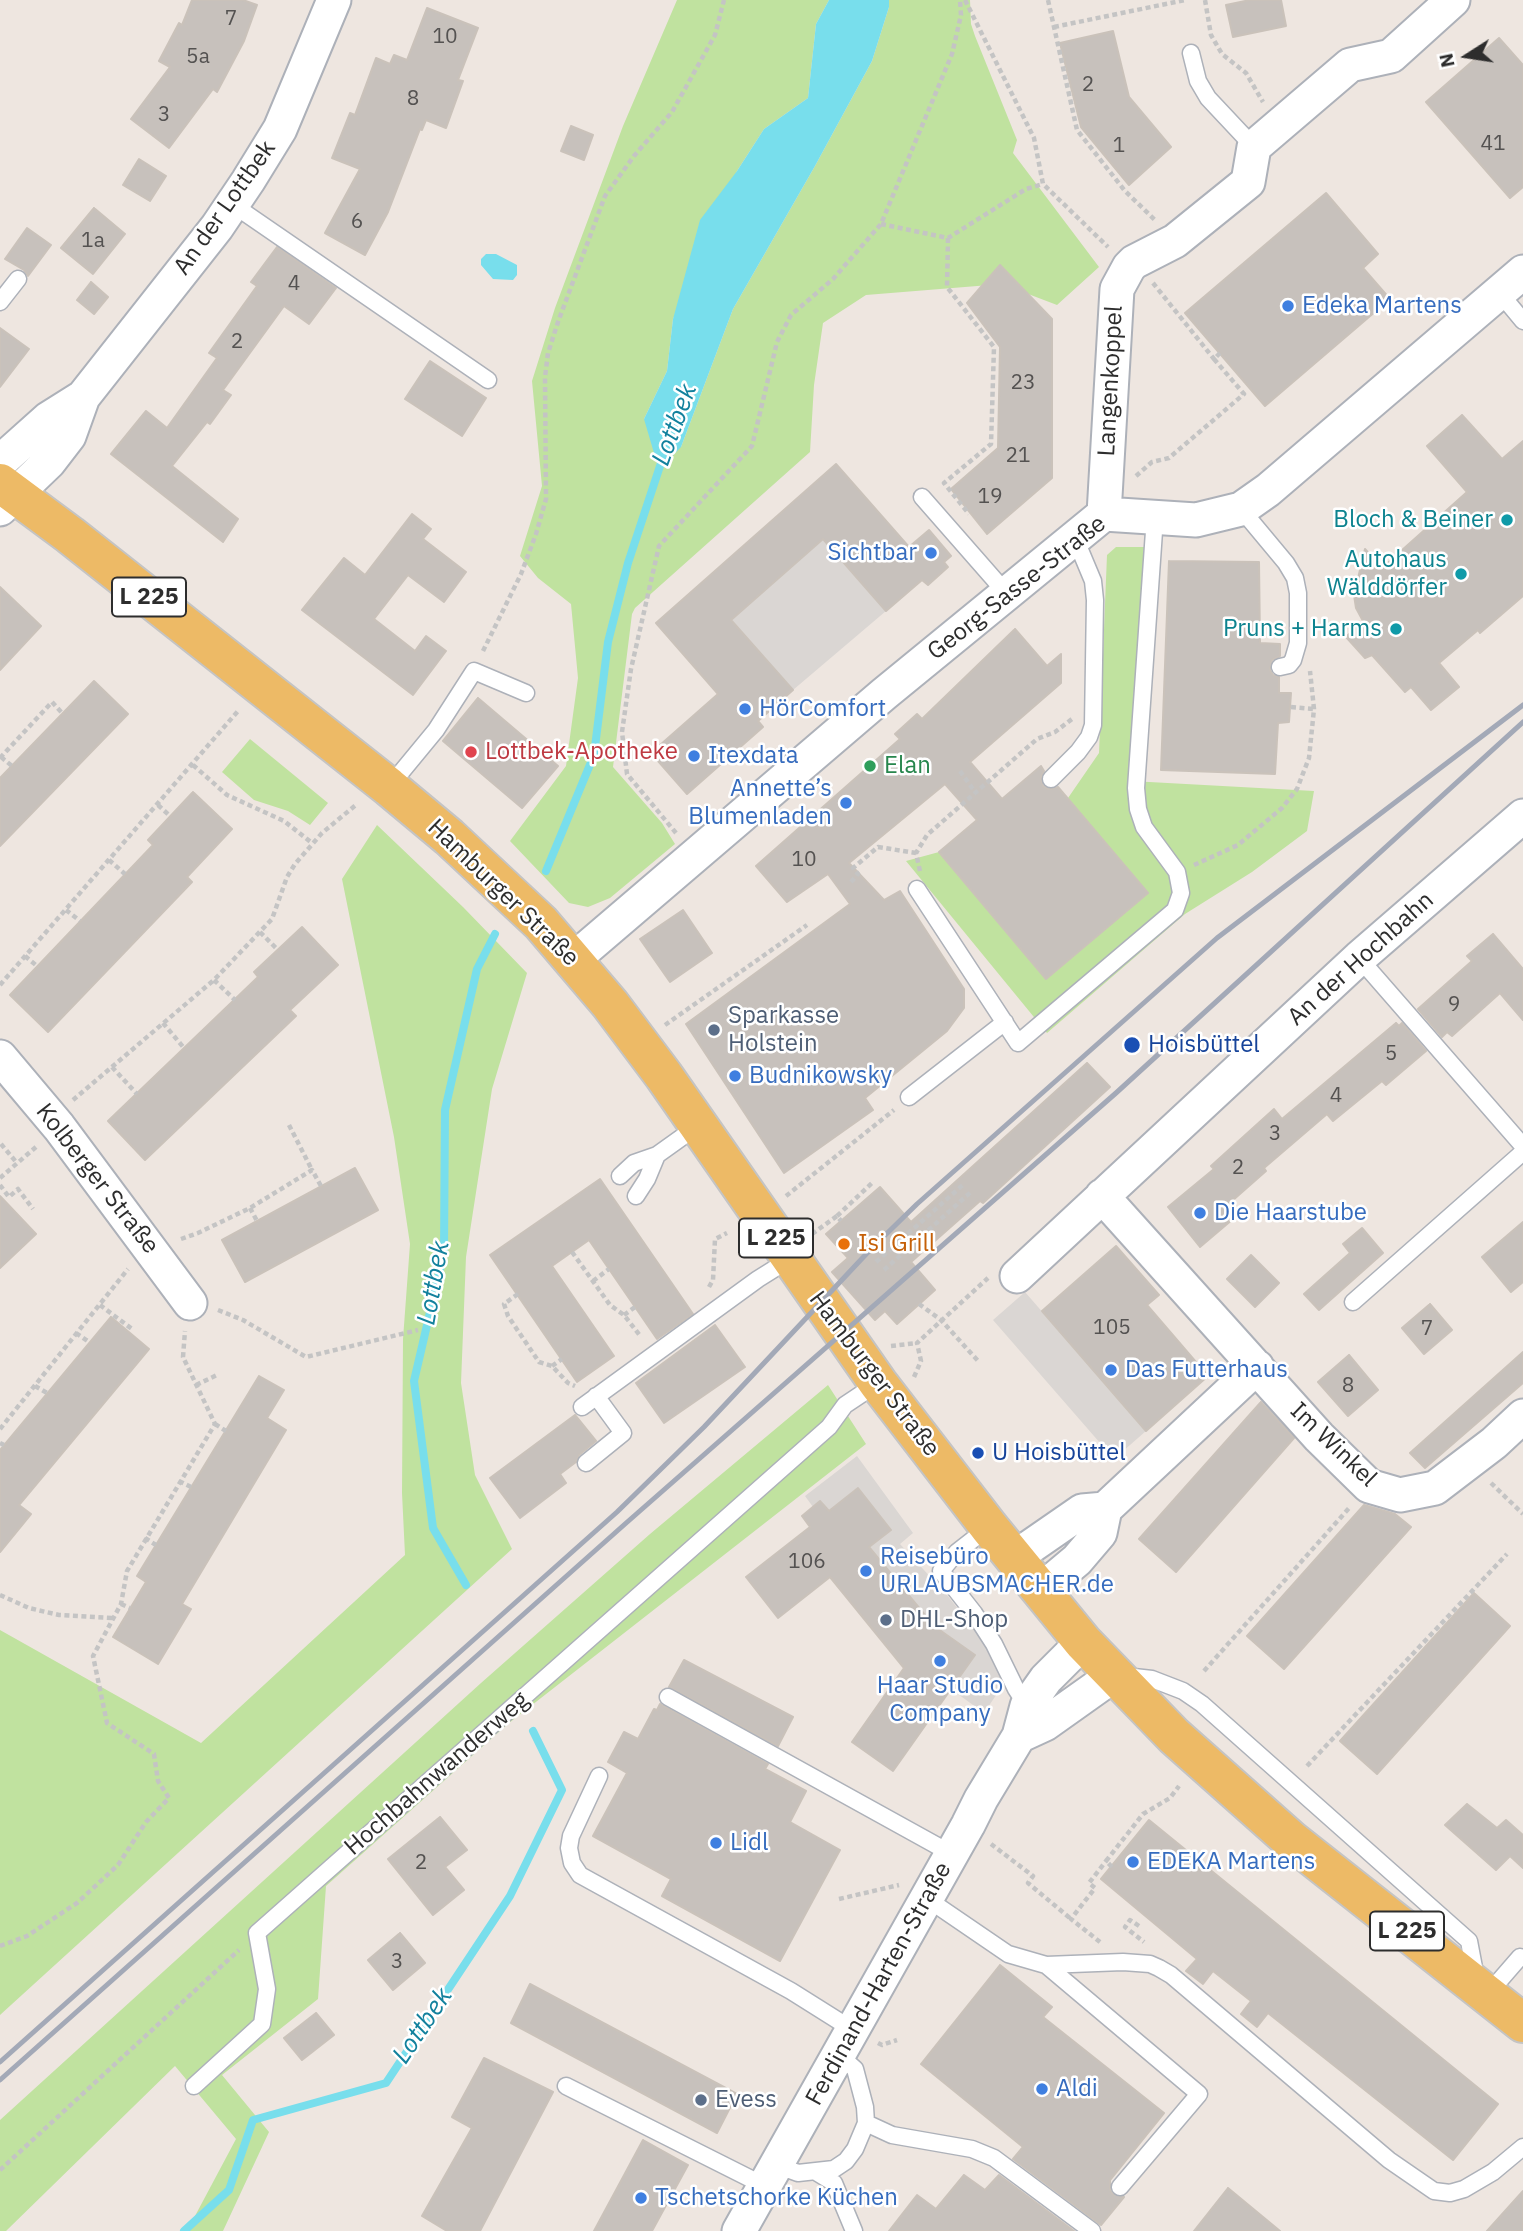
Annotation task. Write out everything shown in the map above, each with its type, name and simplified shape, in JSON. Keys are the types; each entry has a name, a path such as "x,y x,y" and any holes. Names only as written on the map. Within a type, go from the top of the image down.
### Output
{"main road":[{"name":"Hamburger Straße","path":"4,487 373,796 508,890 574,959 610,1004 699,1125 760,1216 800,1247 892,1371 989,1527 1083,1642 1174,1736 1291,1840 1523,2023"}],"street":[{"name":"An der Lottbek","path":"4,487 48,462 69,436 83,397 217,227 280,130 334,0"},
{"path":"1132,265 1175,240 1248,182 1254,147 1350,65 1391,56 1453,0"},
{"name":"Langenkoppel","path":"1104,513 1117,289 1132,265"},
{"name":"Georg-Sasse-Straße","path":"574,959 884,694 1104,513 1196,520 1241,509 1268,490 1511,282"},
{"name":"An der Hochbahn","path":"1017,1276 1359,958 1523,816"},
{"name":"Kolberger Straße","path":"0,1057 55,1122 190,1303"},
{"name":"Im Winkel","path":"1102,1195 1320,1437 1369,1486 1390,1494 1416,1494 1436,1488 1523,1416"},
{"path":"1040,1591 1077,1560 1100,1533 1105,1509 1257,1367"},
{"path":"1014,1558 1082,1511 1105,1509"},
{"name":"Ferdinand-Harten-Straße","path":"739,2231 952,1854 1046,1679 1083,1642"},
{"path":"1023,1721 1045,1724 1114,1675"}],"lane":[{"path":"1191,54 1198,81 1208,98 1254,147"},
{"path":"232,204 488,380"},
{"path":"0,302 18,279"},
{"path":"1511,282 1523,321"},
{"path":"922,497 1007,594"},
{"path":"1241,509 1286,563 1295,578 1298,593 1298,643 1293,660 1289,665 1280,667"},
{"path":"920,883 1018,1043 1175,909 1181,893 1177,872 1144,827 1138,809 1136,788 1156,517"},
{"path":"1051,779 1078,752 1089,737 1093,725 1095,600 1093,581 1074,538"},
{"path":"373,796 436,730 474,671 526,693"},
{"path":"1353,1302 1523,1149 1359,958"},
{"path":"909,1097 1005,1022"},
{"path":"620,1176 634,1163 657,1155 699,1125"},
{"path":"636,1196 657,1155"},
{"path":"582,1407 800,1247"},
{"name":"Hochbahnwanderweg","path":"257,1933 829,1427 845,1405 892,1371"},
{"path":"586,1463 623,1433 596,1396"},
{"path":"989,1527 957,1552 940,1571 994,1644 1016,1689 1023,1721"},
{"path":"668,1697 952,1854"},
{"path":"566,2086 771,2175 834,2169 846,2161 855,2149 866,2123 856,2069 846,2042 791,1991 580,1875 572,1863 569,1848 571,1836 599,1776"},
{"path":"926,1898 1008,1954 1046,1965 1123,1962 1150,1964 1171,1975 1389,2160 1434,2191 1450,2193 1464,2189 1493,2172 1523,2147"},
{"path":"194,2086 262,2024 267,1989 257,1933"},
{"path":"1483,1991 1520,1957"},
{"path":"1046,1965 1199,2094 1119,2187"},
{"path":"866,2123 892,2135 972,2149 994,2158 1092,2231"},
{"path":"816,2172 834,2183 854,2231"}],"path":[{"path":"474,671 521,574 546,499 545,377 548,353 558,322 605,196 634,156 672,112 715,35 724,0"},
{"path":"698,852 673,829 627,774 622,732 631,669 659,546 752,446 777,342 792,315 833,279 881,224 951,54 961,15 960,0"},
{"path":"965,0 1034,138 1043,184 1172,304 1185,325 1244,394 1169,458 1152,462 1126,485 1104,513"},
{"path":"1048,0 1077,130 1125,191 1175,240"},
{"path":"1054,27 1185,0"},
{"path":"1205,0 1212,35 1222,54 1246,73 1261,100 1283,124"},
{"path":"881,224 948,238 1026,189 1043,184"},
{"path":"948,238 947,287 994,347 990,444 944,482 970,515"},
{"path":"1214,359 1220,353"},
{"path":"1177,872 1238,845 1282,808 1297,789 1309,758 1314,709 1310,669 1298,643"},
{"path":"12,766 0,757 52,702 62,713"},
{"path":"920,883 916,853 927,835 1037,739 1055,732 1093,703"},
{"path":"1291,707 1314,709"},
{"path":"0,985 194,765 238,711"},
{"path":"194,765 227,795 257,811 284,821 313,843"},
{"path":"960,771 975,792"},
{"path":"0,1178 112,1067 214,980 272,919 287,877 313,843 373,796"},
{"path":"158,805 170,816"},
{"path":"851,882 858,874 853,868 878,847 916,853"},
{"path":"109,860 125,874"},
{"path":"66,910 80,921"},
{"path":"662,1028 807,925"},
{"path":"260,932 278,950"},
{"path":"25,956 37,966"},
{"path":"214,980 235,1000"},
{"path":"163,1023 184,1048"},
{"path":"112,1067 136,1094"},
{"path":"760,1216 909,1097"},
{"path":"289,1125 321,1186"},
{"path":"1,1144 17,1163"},
{"path":"0,1429 123,1273 151,1249 198,1233 250,1208 312,1170"},
{"path":"800,1247 872,1183"},
{"path":"876,1262 965,1183"},
{"path":"0,1185 9,1197 18,1189 33,1209"},
{"path":"884,1270 972,1191"},
{"path":"250,1208 257,1221"},
{"path":"837,1216 841,1221"},
{"path":"706,1292 713,1280 715,1238 727,1233"},
{"path":"572,1252 610,1305 624,1315 640,1337"},
{"path":"593,1281 609,1269"},
{"path":"518,1294 504,1304 508,1316 539,1362 552,1366 568,1383 574,1386 582,1384"},
{"path":"918,1343 920,1362 892,1371 892,1345 918,1343 971,1294"},
{"path":"226,1431 215,1424 183,1357 182,1345 190,1303 230,1313 306,1357 418,1330"},
{"path":"919,1304 941,1320 979,1362"},
{"path":"100,1305 132,1329"},
{"path":"624,1315 635,1307"},
{"path":"634,1346 640,1337 652,1331"},
{"path":"76,1333 89,1342"},
{"path":"552,1366 562,1359"},
{"path":"196,1385 217,1375"},
{"path":"36,1385 47,1394"},
{"path":"0,1946 27,1936 76,1903 118,1864 146,1822 169,1798 158,1781 154,1755 107,1723 93,1656 121,1604 127,1571 215,1424"},
{"path":"1469,1462 1523,1514"},
{"path":"179,1482 191,1487"},
{"path":"1204,1671 1369,1486"},
{"path":"145,1538 156,1545"},
{"path":"1307,1766 1507,1554"},
{"path":"0,1595 29,1608 59,1615 113,1618"},
{"path":"121,1604 130,1608"},
{"path":"1070,1919 1095,1888 1089,1883 1143,1814 1170,1798 1178,1786"},
{"path":"968,1825 1033,1876 1028,1883 1106,1946"},
{"path":"1106,1861 1112,1867"},
{"path":"839,1899 901,1884 926,1898"},
{"path":"1139,1926 1130,1920 1125,1927 1153,1949 1148,1954 1150,1964"},
{"path":"0,2170 257,1933"}],"green space":[{"path":"677,0 829,0 816,24 808,98 764,129 737,171 673,319 667,371 644,419 681,447 733,309 872,61 889,0 970,0 971,24 975,36 1017,140 1013,153 1099,267 1057,305 1002,284 866,295 823,323 814,385 810,452 635,608 632,614 613,767 662,823 675,844 610,898 588,907 569,903 510,841 566,766 578,678 571,604 538,578 520,556 542,486 532,381 555,308 623,126"},
{"path":"1116,547 1144,547 1131,781 1314,791 1307,831 1252,872 1185,914 1047,1033 906,861 939,852 1046,979 1147,894 1068,798 1099,753 1107,555"},
{"path":"250,739 328,803 310,825 288,811 254,800 222,772"},
{"path":"377,825 527,973 492,1089 466,1257 461,1383 475,1475 512,1549 0,2015 0,1630 201,1743 405,1555 402,1493 403,1339 410,1244 394,1137 342,879"},
{"path":"828,1385 866,1444 509,1723 326,1886 318,1999 222,2075 269,2132 223,2231 187,2231 236,2139 175,2066 6,2231 0,2231 0,2120 481,1683 650,1534"}],"shaded area":[{"path":"823,539 886,611 793,690 731,620"},
{"path":"1025,1292 1146,1431 1114,1459 993,1320"},
{"path":"857,1456 913,1533 900,1544 947,1595 980,1637 1005,1682 984,1713 951,1689 975,1655 934,1626 869,1547 857,1488 829,1511 821,1501 813,1507 805,1496"}],"water":[{"path":"829,0 889,0 872,61 733,309 681,447 659,470 644,419 667,371 673,319 700,220 764,129 808,98 816,24"},
{"path":"486,254 496,254 517,265 517,275 513,280 493,279 481,265 481,259"}],"building":[{"path":"192,0 243,0 257,5 244,41 217,92 213,89 169,148 131,119 170,67 159,61 179,23 182,25"},
{"path":"1250,0 1281,0 1286,26 1233,37 1226,5"},
{"path":"427,8 478,28 458,80 463,81 446,128 426,120 422,130 420,129 388,212 365,255 325,233 360,169 332,158 350,113 355,115 376,58 390,64 394,55 407,60"},
{"path":"1113,31 1129,97 1171,147 1129,185 1081,127 1060,43"},
{"path":"1499,38 1523,65 1523,187 1510,198 1426,102"},
{"path":"571,126 593,135 584,160 561,151"},
{"path":"139,159 166,176 150,201 123,185"},
{"name":"Edeka Martens","path":"1326,193 1378,254 1363,268 1390,299 1265,406 1185,313"},
{"path":"94,208 125,234 93,274 61,248"},
{"path":"27,228 51,245 28,276 24,270 5,259"},
{"path":"277,247 336,288 309,324 284,306 223,390 231,395 210,424 207,422 172,466 238,519 223,542 111,454 146,411 167,428 217,358 209,353 257,286 251,282"},
{"path":"1000,265 1052,319 1052,478 987,534 951,489 998,448 1000,347 967,303"},
{"path":"91,282 108,297 94,314 77,300"},
{"path":"0,328 29,349 0,387"},
{"path":"430,361 486,398 462,436 405,399"},
{"path":"1462,415 1502,459 1523,441 1523,596 1480,633 1478,630 1439,663 1459,687 1431,710 1411,687 1405,692 1372,655 1365,658 1346,637 1363,621 1356,608 1354,595 1365,549 1382,568 1467,492 1427,446"},
{"path":"836,464 909,547 929,530 951,556 944,562 948,567 928,585 922,580 886,611 823,539 731,620 793,690 758,721 763,727 687,794 651,753 718,694 656,623"},
{"path":"412,514 431,529 423,539 466,572 444,602 408,575 374,619 415,651 426,636 446,651 413,695 302,610 344,558 365,575"},
{"path":"1169,561 1259,562 1260,643 1280,644 1280,656 1272,660 1270,670 1273,675 1279,677 1279,693 1291,693 1289,722 1278,723 1275,774 1161,770"},
{"path":"0,587 41,626 0,670"},
{"path":"1015,629 1047,666 1061,654 1061,683 970,762 1002,799 1041,766 1044,771 1041,777 1043,786 1049,789 1058,787 1148,893 1046,979 939,852 977,820 945,784 849,863 884,900 900,891 964,989 964,1008 947,1031 865,1098 873,1110 784,1173 686,1024 850,904 828,874 787,902 756,866 900,739 895,734 917,714 922,719"},
{"path":"94,681 128,714 0,846 0,778"},
{"path":"478,698 558,766 522,808 443,741"},
{"path":"193,792 232,829 187,877 192,882 48,1032 10,995 153,845 148,840"},
{"path":"683,910 712,953 670,982 640,939"},
{"path":"302,927 338,965 290,1010 296,1016 145,1160 108,1121 258,977 254,972"},
{"path":"1493,934 1523,969 1523,1020 1500,993 1452,1036 1447,1032 1442,1037 1418,1009 1472,961 1467,956"},
{"path":"1396,1023 1399,1026 1402,1023 1426,1051 1386,1085 1382,1081 1333,1121 1327,1114 1264,1168 1266,1171 1224,1208 1233,1219 1200,1247 1168,1207 1214,1169 1211,1166 1274,1109 1282,1119"},
{"path":"1087,1063 1110,1087 983,1203 980,1201 911,1262 935,1290 897,1324 885,1311 875,1320 832,1272 848,1258 826,1234 880,1187 911,1222"},
{"path":"355,1168 378,1210 245,1282 222,1240"},
{"path":"600,1179 693,1314 657,1339 589,1240 552,1266 614,1356 577,1382 490,1255"},
{"path":"0,1196 36,1234 0,1268"},
{"path":"1523,1222 1523,1282 1511,1292 1482,1257"},
{"path":"1362,1228 1383,1253 1319,1310 1304,1294 1350,1253 1343,1244"},
{"path":"1116,1246 1159,1295 1147,1305 1208,1376 1146,1431 1042,1311"},
{"path":"1251,1255 1279,1283 1255,1307 1227,1279"},
{"path":"1430,1304 1452,1330 1424,1354 1402,1328"},
{"path":"111,1317 149,1349 19,1505 31,1514 0,1552 0,1450"},
{"path":"715,1325 745,1367 664,1423 636,1383"},
{"path":"1523,1352 1523,1383 1425,1468 1410,1453"},
{"path":"1349,1355 1378,1390 1348,1416 1318,1382"},
{"path":"259,1376 284,1390 267,1418 286,1430 182,1604 191,1609 158,1664 113,1637 146,1582 137,1576"},
{"path":"1261,1402 1294,1438 1176,1572 1139,1539"},
{"path":"575,1415 596,1441 560,1474 566,1483 520,1518 490,1478"},
{"path":"858,1488 891,1530 869,1547 934,1626 975,1655 893,1771 852,1742 904,1668 830,1577 778,1618 746,1577 810,1527 802,1516 820,1501 829,1511"},
{"path":"1364,1505 1395,1514 1411,1527 1284,1669 1247,1636"},
{"path":"1474,1593 1510,1626 1377,1774 1340,1741"},
{"path":"684,1660 793,1717 778,1746 669,1687"},
{"name":"Lidl","path":"660,1704 768,1764 765,1769 806,1791 790,1822 840,1850 780,1961 662,1896 671,1879 593,1836 627,1773 608,1762 624,1732 638,1739 654,1709 657,1710"},
{"path":"1467,1804 1497,1828 1506,1820 1523,1835 1523,1868 1510,1856 1496,1870 1445,1825"},
{"path":"440,1817 467,1850 445,1867 464,1890 433,1915 388,1859"},
{"path":"1149,1820 1498,2104 1453,2160 1268,2013 1257,2027 1241,2014 1251,2001 1213,1971 1203,1984 1186,1971 1197,1959 1101,1879"},
{"path":"400,1933 425,1963 393,1990 368,1960"},
{"name":"Aldi","path":"1000,1965 1052,2007 1043,2017 1164,2113 1110,2180 1113,2194 1124,2197 1101,2225 1013,2159 1023,2147 921,2064"},
{"path":"530,1984 737,2094 717,2133 511,2023"},
{"path":"316,2013 334,2035 302,2060 284,2038"},
{"path":"484,2058 553,2092 480,2231 447,2231 422,2216 472,2128 452,2117"},
{"name":"Tschetschorke Küchen","path":"643,2140 688,2165 652,2231 594,2231"},
{"path":"964,2175 985,2190 999,2175 1074,2231 889,2231 917,2195 936,2209"},
{"path":"1228,2188 1280,2231 1194,2231"},
{"path":"1523,2191 1523,2231 1487,2231"}],"waterway":[{"name":"Lottbek","path":"546,871 594,755 608,642 628,563 661,463"},
{"name":"Lottbek","path":"466,1585 433,1528 414,1381 444,1252 445,1110 477,969 495,934"},
{"name":"Lottbek","path":"184,2231 229,2190 253,2120 386,2083 510,1896 562,1790 533,1731"}],"railway":[{"path":"0,2062 617,1512 704,1427 870,1250 917,1204 1217,938 1523,705"},
{"path":"0,2080 625,1524 1116,1093 1523,722"}],"place":[{"name":"Edeka Martens","path":"1288,306"},
{"name":"Bloch & Beiner","path":"1507,520"},
{"name":"Sichtbar","path":"931,553"},
{"name":"Autohaus Wälddörfer","path":"1461,574"},
{"name":"Pruns + Harms","path":"1396,629"},
{"name":"HörComfort","path":"745,709"},
{"name":"Lottbek-Apotheke","path":"471,752"},
{"name":"Itexdata","path":"694,756"},
{"name":"Elan","path":"870,766"},
{"name":"Annette’s Blumenladen","path":"846,803"},
{"name":"Sparkasse Holstein","path":"714,1030"},
{"name":"Hoisbüttel","path":"1132,1045"},
{"name":"Budnikowsky","path":"735,1076"},
{"name":"Die Haarstube","path":"1200,1213"},
{"name":"Isi Grill","path":"844,1244"},
{"name":"Das Futterhaus","path":"1111,1370"},
{"name":"U Hoisbüttel","path":"978,1453"},
{"name":"Reisebüro URLAUBSMACHER.de","path":"866,1571"},
{"name":"DHL-Shop","path":"886,1620"},
{"name":"Haar Studio Company","path":"940,1661"},
{"name":"Lidl","path":"716,1843"},
{"name":"EDEKA Martens","path":"1133,1862"},
{"name":"Aldi","path":"1042,2089"},
{"name":"Evess","path":"701,2100"},
{"name":"Tschetschorke Küchen","path":"641,2198"}]}
